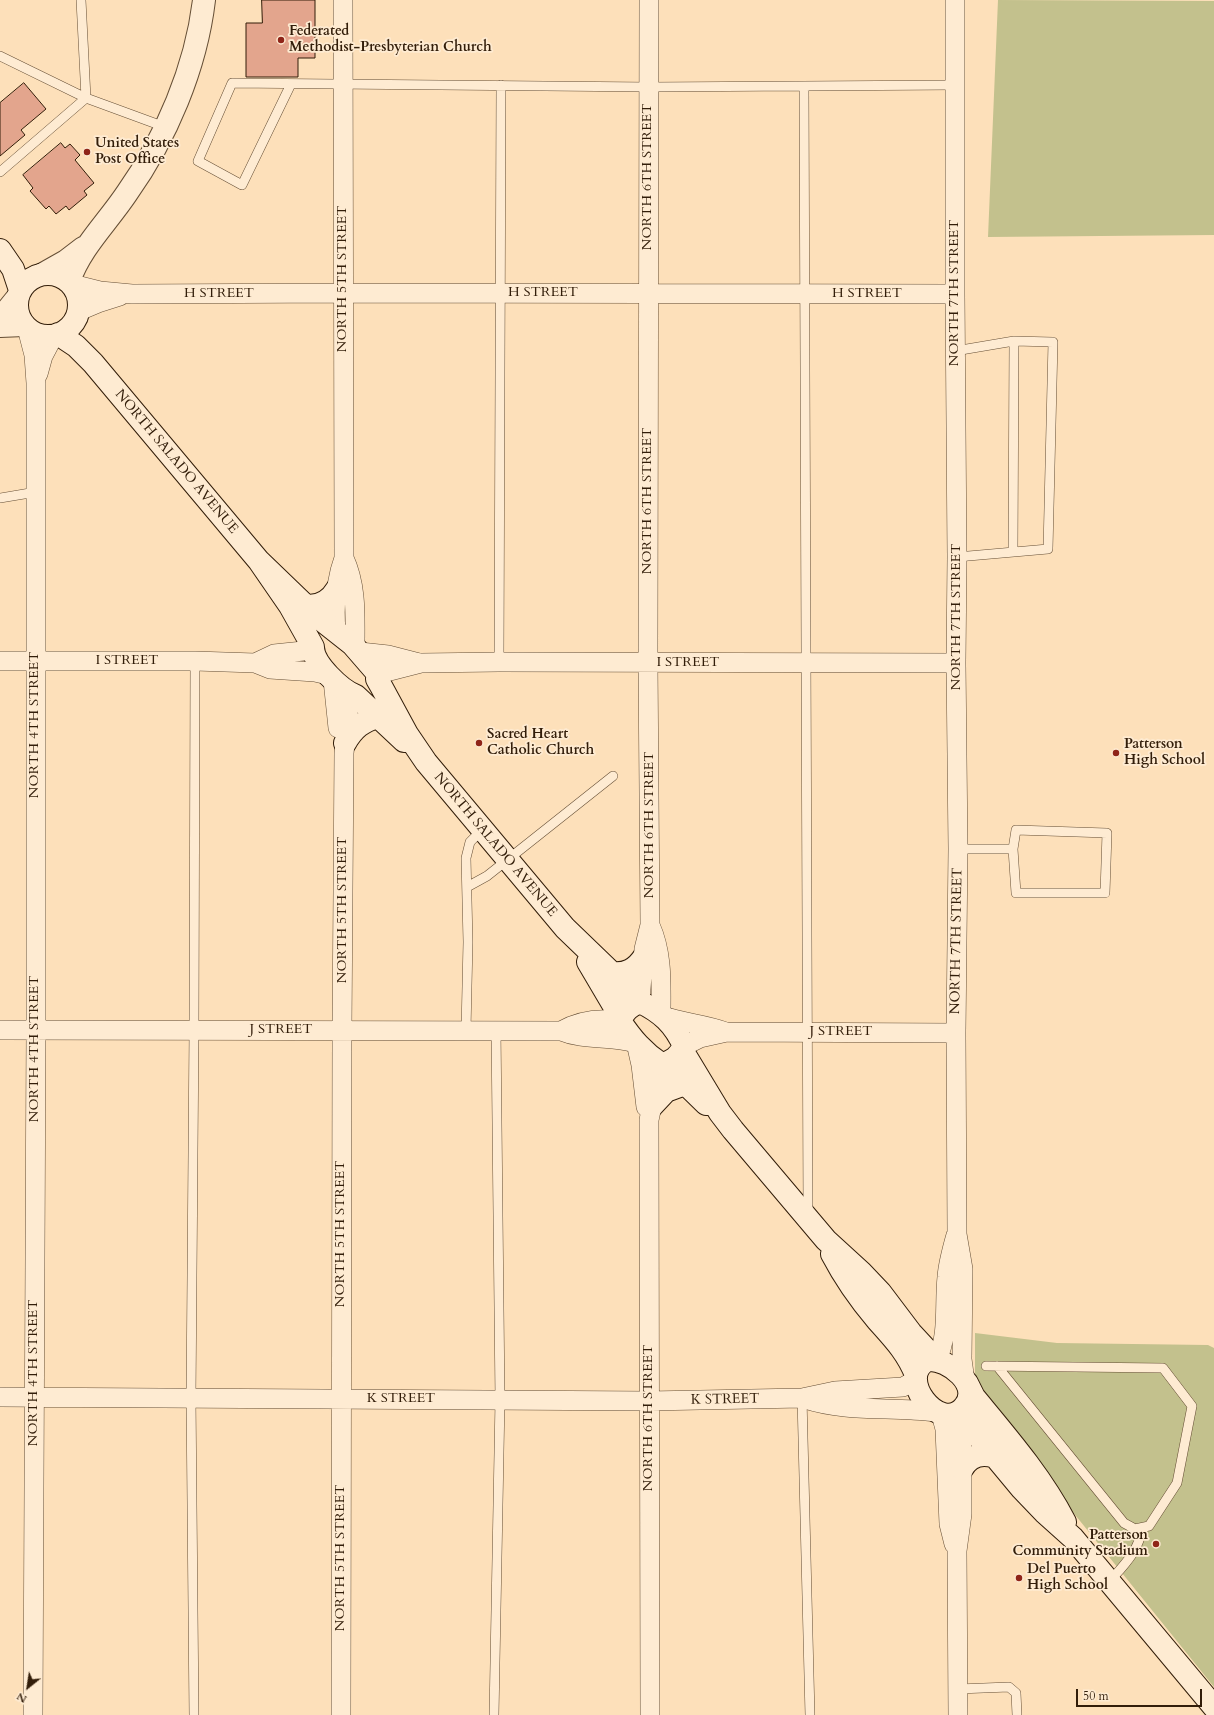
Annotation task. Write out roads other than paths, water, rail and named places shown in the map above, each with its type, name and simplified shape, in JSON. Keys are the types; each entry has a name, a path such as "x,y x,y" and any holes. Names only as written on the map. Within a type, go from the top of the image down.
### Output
{"main road":[{"path":"71,283 77,262 88,243 128,193 146,164 165,127 182,88 194,48 204,0"},
{"path":"0,318 29,284 66,261 88,243"},
{"path":"0,250 13,269 29,284"},
{"path":"59,275 71,283 79,299 78,313 68,329 56,335 42,335 26,326 18,314 29,284 59,275"},
{"name":"NORTH SALADO AVENUE","path":"78,313 82,341 93,363"},
{"path":"0,326 26,326"},
{"name":"NORTH SALADO AVENUE","path":"56,335 76,346 93,363 259,561 290,606 313,648 342,686 426,762"},
{"name":"NORTH SALADO AVENUE","path":"259,561 306,606 357,649 378,676 407,734 426,762 565,928 620,981 639,1002 662,1015 675,1030 683,1048 720,1113 733,1130 808,1220 826,1240 862,1272 880,1292 916,1339 936,1360"},
{"path":"306,606 312,606 325,602 332,597 337,589"},
{"path":"344,748 349,735 361,723 378,717"},
{"name":"NORTH SALADO AVENUE","path":"565,928 596,974 635,1043 644,1052 663,1064 733,1130"},
{"path":"611,973 619,974 631,970 644,957"},
{"path":"621,1019 623,1013 639,1002"},
{"path":"663,1064 676,1058 683,1048"},
{"path":"650,1113 666,1091 685,1084"},
{"name":"NORTH SALADO AVENUE","path":"826,1240 851,1285 877,1320 901,1346 912,1364 916,1376"},
{"path":"1073,1538 1048,1491 974,1397 966,1382 957,1371 936,1360 928,1360 923,1362 919,1366 916,1376 920,1392 925,1401 947,1413 995,1457 1031,1499 1073,1538 1214,1707"},
{"path":"947,1413 965,1407 969,1398 966,1382"},
{"path":"962,1469 965,1464 975,1456 982,1454 995,1457"}],"street":[{"name":"NORTH 5TH STREET","path":"333,630 339,574 344,558 343,0"},
{"name":"NORTH 6TH STREET","path":"639,1002 645,942 650,925 648,662 649,0"},
{"name":"NORTH 7TH STREET","path":"955,0 955,351 958,557 956,663 958,849 956,1033 957,1234 963,1269 962,1359 966,1382"},
{"name":"H STREET","path":"71,283 100,291 132,294 955,294"},
{"name":"H STREET","path":"78,313 104,301 132,294"},
{"name":"NORTH 4TH STREET","path":"26,326 34,355 36,383 36,1030 33,1715"},
{"name":"NORTH 4TH STREET","path":"36,383 43,356 56,335"},
{"name":"NORTH 5TH STREET","path":"344,558 350,572 354,588 357,649"},
{"path":"313,648 321,635 333,630"},
{"name":"I STREET","path":"255,663 274,654 313,648"},
{"name":"I STREET","path":"357,649 421,663 956,663"},
{"name":"I STREET","path":"0,661 195,661 255,663 270,669 315,672 342,686"},
{"name":"I STREET","path":"378,676 421,663"},
{"path":"342,686 370,690 378,676"},
{"name":"NORTH 5TH STREET","path":"341,1715 342,1030 344,748 348,718 342,686"},
{"path":"650,925 655,934 660,956 662,1015"},
{"name":"J STREET","path":"662,1015 672,1019 706,1025 727,1032"},
{"name":"J STREET","path":"561,1031 581,1022 621,1019"},
{"name":"J STREET","path":"0,1030 561,1031 576,1037 622,1039 635,1043"},
{"name":"J STREET","path":"683,1048 700,1038 727,1032 956,1033"},
{"name":"NORTH 6TH STREET","path":"635,1043 641,1065 650,1113 650,1715"},
{"name":"NORTH 6TH STREET","path":"650,1113 663,1064"},
{"name":"NORTH 7TH STREET","path":"936,1360 944,1343 949,1260 957,1234"},
{"name":"K STREET","path":"0,1397 649,1401 802,1398 835,1391 903,1388 912,1382 916,1376"},
{"name":"K STREET","path":"802,1398 818,1403 858,1409 947,1413"},
{"path":"947,1413 961,1432 961,1527 957,1551 958,1715"},
{"path":"947,1413 945,1429 949,1524 957,1551"}],"lane":[{"path":"81,0 86,98"},
{"path":"0,56 86,98 165,127"},
{"path":"291,84 242,185 198,161 232,83 648,87 955,85"},
{"path":"500,662 501,86"},
{"path":"804,86 808,1220"},
{"path":"0,172 86,98"},
{"path":"1013,552 1014,340"},
{"path":"955,351 1014,340 1053,342 1048,549 958,557"},
{"path":"0,498 36,492"},
{"path":"194,1715 191,1398 195,661"},
{"path":"467,887 478,882 507,860 613,776"},
{"path":"466,1030 466,858 470,842 482,830"},
{"path":"1016,830 1107,833 1106,893 1016,893 1013,849 1016,830"},
{"path":"958,849 1013,849"},
{"path":"494,1715 500,1400 496,1030"},
{"path":"986,1366 997,1366 1163,1368 1192,1406 1177,1483 1149,1526 1135,1529 1124,1523 997,1366"},
{"path":"802,1398 810,1715"},
{"path":"1109,1582 1133,1553 1139,1543 1142,1528"},
{"path":"958,1689 1009,1686 1016,1693 1017,1715"}],"place":[{"name":"Federated Methodist-Presbyterian Church","path":"281,40"},
{"name":"United States Post Office","path":"87,152"},
{"name":"Sacred Heart Catholic Church","path":"479,743"},
{"name":"Patterson High School","path":"1116,753"},
{"name":"Patterson Community Stadium","path":"1156,1544"},
{"name":"Del Puerto High School","path":"1019,1578"}]}
